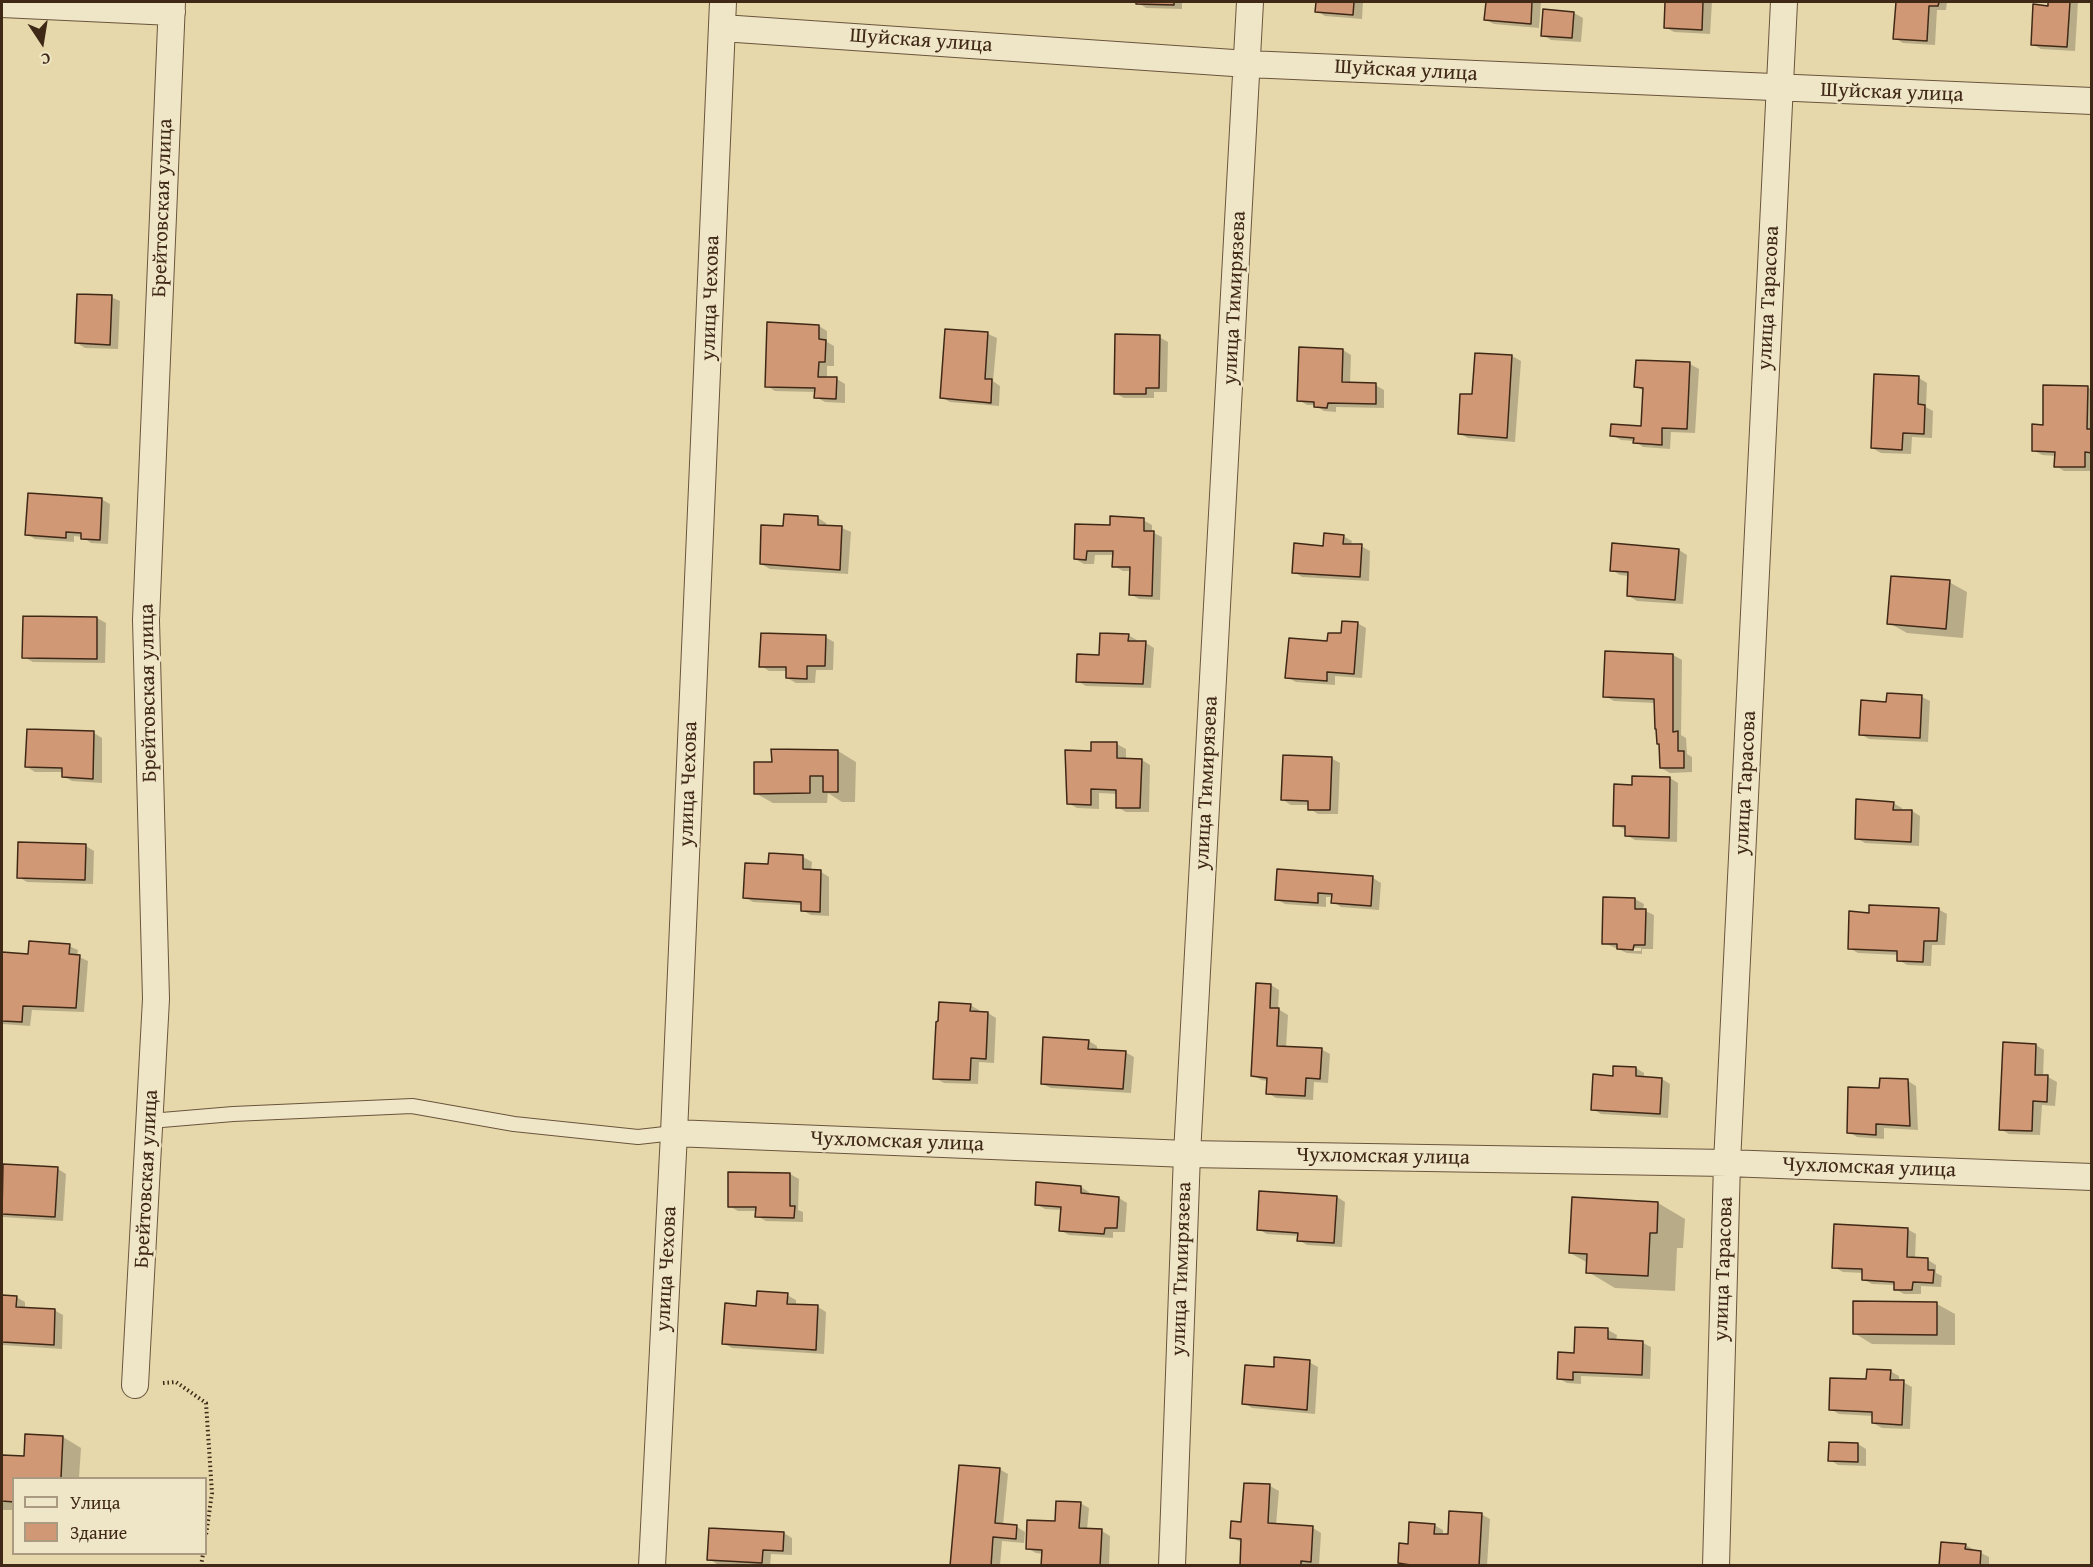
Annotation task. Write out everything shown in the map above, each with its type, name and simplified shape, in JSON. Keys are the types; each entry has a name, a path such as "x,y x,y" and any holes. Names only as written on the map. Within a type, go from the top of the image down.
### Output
{"street":[{"name":"улица Чехова","path":"652,1566 674,1132 723,2"},
{"name":"улица Тимирязева","path":"1172,1566 1186,1154 1250,2"},
{"name":"улица Тарасова","path":"1716,1566 1727,1162 1784,2"},
{"path":"2,4 172,7"},
{"name":"Брейтовская улица","path":"135,1385 156,999 146,620 172,7"},
{"name":"Шуйская улица","path":"722,28 1248,64 2091,101"},
{"name":"Чухломская улица","path":"674,1132 1186,1154 1727,1162 2091,1177"}],"lane":[{"path":"150,1121 233,1114 412,1106 514,1124 638,1137 674,1132"}],"path":[{"path":"135,1385 176,1382 206,1403 212,1493 207,1528"}],"building":[{"path":"1136,2 1174,2 1174,5 1136,4"},
{"path":"1316,2 1354,2 1353,15 1315,12"},
{"path":"1486,2 1532,2 1531,24 1484,20"},
{"path":"1665,2 1703,2 1702,30 1664,28"},
{"path":"1896,2 1939,2 1938,6 1929,6 1927,41 1893,39"},
{"path":"2048,2 2070,2 2067,47 2031,45 2033,4 2048,6"},
{"path":"1543,9 1574,12 1572,38 1541,36"},
{"path":"77,294 112,295 110,345 75,343"},
{"path":"767,322 819,325 819,339 826,340 825,362 819,362 818,377 837,377 836,399 814,398 815,388 765,387"},
{"path":"945,329 988,332 985,379 992,379 991,403 940,398"},
{"path":"1115,334 1160,335 1159,388 1146,388 1146,394 1114,394"},
{"path":"1299,347 1343,349 1342,382 1376,383 1376,404 1328,403 1327,408 1314,407 1314,402 1297,401"},
{"path":"1475,353 1512,355 1507,438 1458,434 1460,394 1472,394"},
{"path":"1636,360 1690,362 1687,429 1662,428 1662,445 1633,443 1634,438 1610,436 1611,424 1641,426 1643,388 1634,387"},
{"path":"1874,374 1919,376 1918,404 1925,405 1924,434 1903,433 1902,450 1871,448"},
{"path":"2043,385 2088,386 2087,429 2092,429 2092,453 2085,452 2085,467 2054,467 2055,452 2032,451 2032,424 2043,425"},
{"path":"28,493 102,498 100,540 81,539 81,533 66,532 66,538 25,535"},
{"path":"784,514 818,516 818,525 842,526 840,570 760,564 761,525 783,526"},
{"path":"1110,516 1144,518 1144,531 1154,531 1152,596 1129,595 1130,567 1112,567 1113,551 1087,551 1086,560 1074,559 1075,524 1110,525"},
{"path":"1324,533 1344,535 1343,544 1362,544 1360,577 1292,573 1294,543 1323,546"},
{"path":"1612,543 1679,549 1675,600 1627,596 1628,572 1610,571"},
{"path":"1891,576 1950,580 1946,629 1887,624"},
{"path":"23,616 97,617 97,659 22,658"},
{"path":"1342,621 1358,622 1354,674 1327,672 1327,681 1285,678 1289,638 1327,641 1328,633 1341,633"},
{"path":"761,633 826,635 825,666 807,666 807,679 786,678 786,667 759,667"},
{"path":"1100,633 1129,634 1128,641 1146,641 1143,684 1076,682 1077,654 1099,655"},
{"path":"1605,651 1673,654 1673,732 1678,731 1678,751 1684,751 1684,768 1660,768 1654,699 1603,697"},
{"path":"1887,693 1922,695 1920,738 1859,735 1861,700 1886,702"},
{"path":"27,729 94,731 93,779 62,777 62,768 25,767"},
{"path":"1091,742 1117,742 1117,758 1142,759 1140,808 1116,808 1116,790 1091,789 1091,805 1067,804 1065,750 1091,751"},
{"path":"771,749 838,750 838,792 823,792 823,776 810,776 810,793 754,794 754,762 772,762"},
{"path":"1283,755 1332,757 1330,810 1308,810 1308,801 1281,800"},
{"path":"1632,776 1670,777 1669,838 1625,836 1625,826 1613,826 1614,784 1632,785"},
{"path":"1856,799 1894,802 1893,810 1912,810 1911,842 1855,839"},
{"path":"18,842 86,844 85,880 17,878"},
{"path":"769,853 803,855 803,869 821,870 820,912 801,911 801,902 743,898 745,863 768,864"},
{"path":"1277,869 1373,876 1371,906 1331,903 1332,894 1318,893 1318,903 1275,900"},
{"path":"1603,897 1635,898 1635,909 1646,909 1645,945 1634,945 1633,950 1617,949 1617,944 1602,944"},
{"path":"1869,905 1939,908 1937,941 1924,941 1923,962 1897,961 1897,951 1848,949 1849,911 1869,913"},
{"path":"29,941 70,944 69,954 80,955 76,1008 23,1006 22,1022 2,1021 2,952 28,954"},
{"path":"1256,983 1271,984 1270,1008 1279,1008 1277,1046 1322,1048 1320,1079 1306,1078 1305,1096 1266,1094 1267,1078 1251,1076"},
{"path":"939,1002 971,1004 970,1011 988,1012 986,1059 971,1058 970,1080 933,1079"},
{"path":"1043,1037 1089,1040 1088,1049 1126,1051 1123,1089 1041,1084"},
{"path":"2003,1042 2036,1044 2035,1075 2048,1075 2047,1102 2033,1101 2032,1131 1999,1130"},
{"path":"1613,1066 1636,1067 1636,1076 1662,1078 1660,1114 1591,1110 1593,1074 1613,1076"},
{"path":"1880,1078 1908,1079 1910,1126 1876,1124 1876,1135 1847,1133 1848,1087 1879,1088"},
{"path":"3,1164 58,1167 55,1217 2,1214"},
{"path":"728,1172 790,1173 790,1206 795,1206 794,1218 755,1217 756,1207 728,1207"},
{"path":"1036,1182 1081,1186 1081,1193 1119,1197 1117,1228 1105,1228 1104,1234 1059,1231 1061,1207 1035,1205"},
{"path":"1259,1191 1337,1196 1334,1243 1297,1241 1298,1233 1257,1230"},
{"path":"1572,1197 1658,1202 1657,1233 1650,1233 1648,1276 1586,1273 1587,1254 1569,1253"},
{"path":"1834,1224 1908,1228 1907,1257 1928,1258 1928,1270 1934,1270 1933,1283 1913,1282 1912,1290 1894,1290 1894,1282 1862,1280 1862,1269 1832,1268"},
{"path":"757,1291 788,1293 787,1304 818,1305 816,1350 722,1344 725,1303 756,1306"},
{"path":"2,1295 17,1296 16,1307 55,1309 54,1345 2,1342"},
{"path":"1853,1301 1937,1302 1937,1335 1853,1334"},
{"path":"1575,1327 1608,1328 1608,1339 1643,1341 1642,1375 1573,1372 1573,1380 1557,1379 1558,1352 1574,1353"},
{"path":"1274,1357 1310,1360 1307,1410 1242,1404 1245,1365 1274,1367"},
{"path":"1867,1369 1891,1370 1890,1380 1904,1380 1902,1425 1872,1423 1872,1412 1829,1410 1830,1378 1866,1379"},
{"path":"25,1434 63,1436 61,1477 12,1477 12,1502 2,1501 2,1455 24,1456"},
{"path":"1829,1442 1858,1443 1858,1462 1828,1461"},
{"path":"959,1465 1000,1468 995,1523 1017,1525 1016,1539 993,1537 991,1566 950,1566"},
{"path":"1244,1483 1270,1484 1268,1523 1313,1526 1311,1562 1301,1561 1301,1566 1240,1566 1241,1539 1230,1538 1231,1521 1241,1522"},
{"path":"1056,1501 1081,1502 1079,1528 1102,1529 1100,1566 1041,1566 1042,1550 1026,1549 1027,1520 1055,1521"},
{"path":"1449,1511 1482,1513 1479,1566 1417,1566 1398,1563 1399,1543 1408,1544 1409,1522 1435,1524 1434,1534 1448,1534"},
{"path":"709,1528 784,1532 783,1551 763,1550 762,1563 707,1560"},
{"path":"1941,1542 1966,1544 1965,1549 1981,1551 1980,1566 1939,1566"}]}
